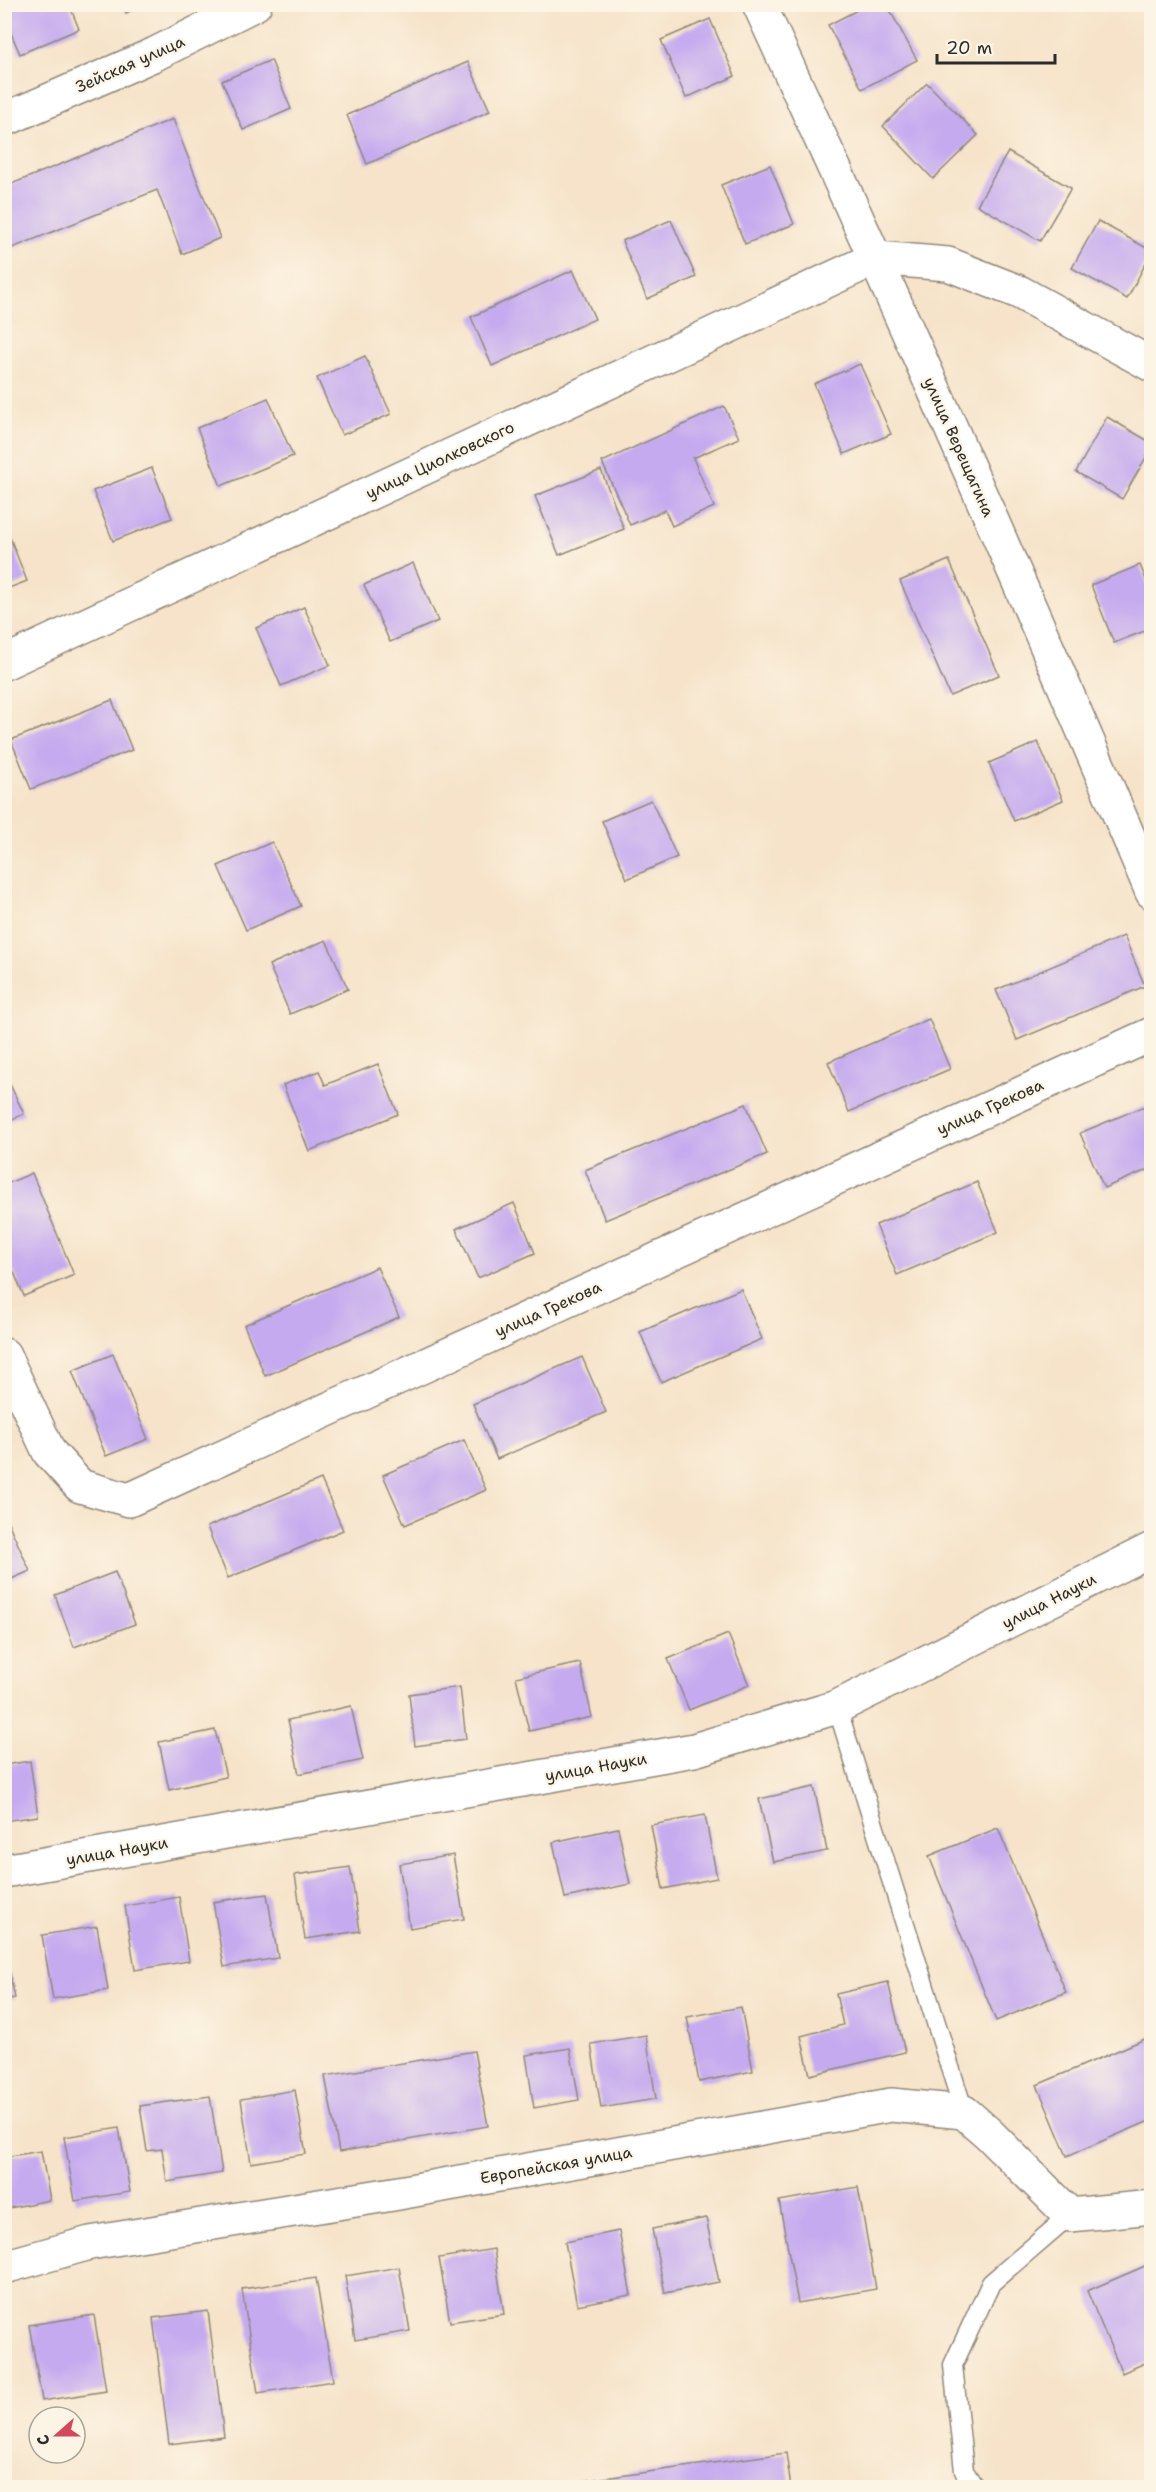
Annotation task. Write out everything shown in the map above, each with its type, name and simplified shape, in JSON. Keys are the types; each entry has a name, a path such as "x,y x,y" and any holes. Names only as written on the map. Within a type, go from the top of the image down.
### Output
{"street":[{"name":"Зейская улица","path":"4,120 156,54 255,4"},
{"name":"улица Верещагина","path":"759,4 876,258 1073,706 1152,892"},
{"path":"876,258 948,264 1019,292 1152,365"},
{"name":"улица Циолковского","path":"4,663 876,258"},
{"name":"улица Грекова","path":"4,1355 49,1452 80,1486 129,1500 1152,1034"},
{"name":"улица Науки","path":"4,1871 694,1750 837,1707 1152,1549"},
{"name":"Европейская улица","path":"4,2267 90,2243 393,2194 891,2105 964,2112"},
{"path":"964,2112 1070,2215 1152,2207"}],"lane":[{"path":"837,1707 964,2112"},
{"path":"975,2487 964,2471 953,2366 991,2283 1070,2215"}],"building":[{"path":"4,4 69,4 79,29 20,54 4,17"},
{"path":"123,4 146,4 126,13"},
{"path":"867,5 887,5 917,60 862,89 828,25"},
{"path":"710,19 735,76 686,98 661,40"},
{"path":"271,60 291,109 243,130 222,81"},
{"path":"468,62 490,111 367,164 347,115"},
{"path":"927,83 978,135 933,179 883,126"},
{"path":"173,119 220,238 182,254 157,190 5,251 4,187"},
{"path":"1008,152 1071,188 1040,241 977,205"},
{"path":"770,165 794,224 745,244 721,185"},
{"path":"671,220 696,277 647,299 622,241"},
{"path":"1098,221 1152,251 1127,299 1072,268"},
{"path":"573,270 595,319 492,366 471,317"},
{"path":"365,356 391,414 342,435 317,378"},
{"path":"860,364 891,434 844,454 814,384"},
{"path":"268,398 293,456 221,486 197,428"},
{"path":"724,406 739,438 693,458 714,507 672,526 665,510 630,525 602,462"},
{"path":"1107,417 1152,443 1152,447 1122,499 1076,472"},
{"path":"152,468 172,518 113,541 93,491"},
{"path":"601,470 624,529 559,555 535,496"},
{"path":"7,530 27,581 4,590 4,531"},
{"path":"949,560 999,675 950,696 900,581"},
{"path":"413,563 438,621 390,642 364,585"},
{"path":"1140,565 1152,594 1152,628 1114,643 1091,585"},
{"path":"304,607 330,665 281,686 256,628"},
{"path":"112,700 132,750 31,789 11,740"},
{"path":"1038,742 1063,800 1014,821 989,763"},
{"path":"651,800 677,857 627,879 602,821"},
{"path":"272,842 301,906 246,930 218,866"},
{"path":"1124,936 1145,986 1017,1040 996,990"},
{"path":"326,940 348,989 290,1014 269,965"},
{"path":"929,1019 950,1069 849,1112 828,1062"},
{"path":"378,1064 398,1114 309,1151 283,1085 319,1071 325,1085"},
{"path":"4,1072 24,1114 4,1123"},
{"path":"1152,1103 1152,1168 1104,1188 1080,1133"},
{"path":"746,1104 767,1154 605,1220 585,1170"},
{"path":"32,1173 74,1275 24,1296 4,1249 4,1185"},
{"path":"977,1182 998,1232 897,1275 876,1225"},
{"path":"514,1203 535,1253 478,1278 456,1229"},
{"path":"377,1267 399,1317 265,1376 244,1325"},
{"path":"741,1289 762,1339 661,1382 640,1332"},
{"path":"113,1354 148,1439 106,1456 72,1371"},
{"path":"582,1357 606,1412 497,1459 473,1404"},
{"path":"464,1440 486,1490 405,1525 383,1475"},
{"path":"321,1479 343,1530 228,1578 207,1527"},
{"path":"7,1520 30,1571 4,1582 4,1522"},
{"path":"115,1572 135,1624 74,1647 55,1595"},
{"path":"728,1634 749,1685 689,1710 668,1659"},
{"path":"580,1663 592,1717 529,1731 516,1677"},
{"path":"460,1687 466,1739 415,1746 409,1694"},
{"path":"351,1706 363,1760 299,1774 288,1720"},
{"path":"215,1730 226,1777 169,1790 159,1742"},
{"path":"30,1761 38,1816 4,1821 4,1765"},
{"path":"814,1787 827,1851 773,1862 759,1799"},
{"path":"705,1815 717,1878 663,1889 651,1825"},
{"path":"618,1828 630,1884 565,1898 553,1842"},
{"path":"998,1828 1066,1992 996,2021 929,1856"},
{"path":"453,1855 464,1919 410,1928 399,1864"},
{"path":"350,1867 360,1931 305,1939 295,1875"},
{"path":"267,1894 278,1958 224,1967 213,1902"},
{"path":"179,1897 189,1961 135,1970 125,1906"},
{"path":"97,1926 108,1990 53,1999 42,1935"},
{"path":"4,1946 15,1998 4,2000"},
{"path":"888,1982 905,2052 810,2075 801,2036 843,2025 836,1994"},
{"path":"741,2007 753,2071 699,2082 687,2017"},
{"path":"646,2035 656,2099 601,2108 591,2044"},
{"path":"1152,2036 1152,2120 1067,2156 1037,2085"},
{"path":"570,2048 579,2100 534,2108 526,2055"},
{"path":"474,2051 488,2126 339,2152 325,2076"},
{"path":"295,2090 306,2154 251,2163 241,2099"},
{"path":"210,2096 222,2173 167,2182 162,2149 147,2151 140,2106"},
{"path":"119,2128 130,2192 75,2201 64,2137"},
{"path":"41,2151 50,2200 4,2209 4,2157"},
{"path":"858,2187 876,2289 798,2303 779,2201"},
{"path":"706,2218 719,2282 665,2293 652,2229"},
{"path":"619,2231 631,2295 577,2305 565,2242"},
{"path":"494,2249 504,2314 450,2322 439,2258"},
{"path":"1152,2263 1152,2360 1122,2373 1087,2291"},
{"path":"399,2267 410,2331 355,2340 345,2276"},
{"path":"316,2278 333,2381 258,2393 242,2289"},
{"path":"208,2311 224,2437 169,2444 153,2318"},
{"path":"94,2315 106,2391 42,2401 29,2325"},
{"path":"786,2453 791,2488 547,2488 547,2486"}]}
